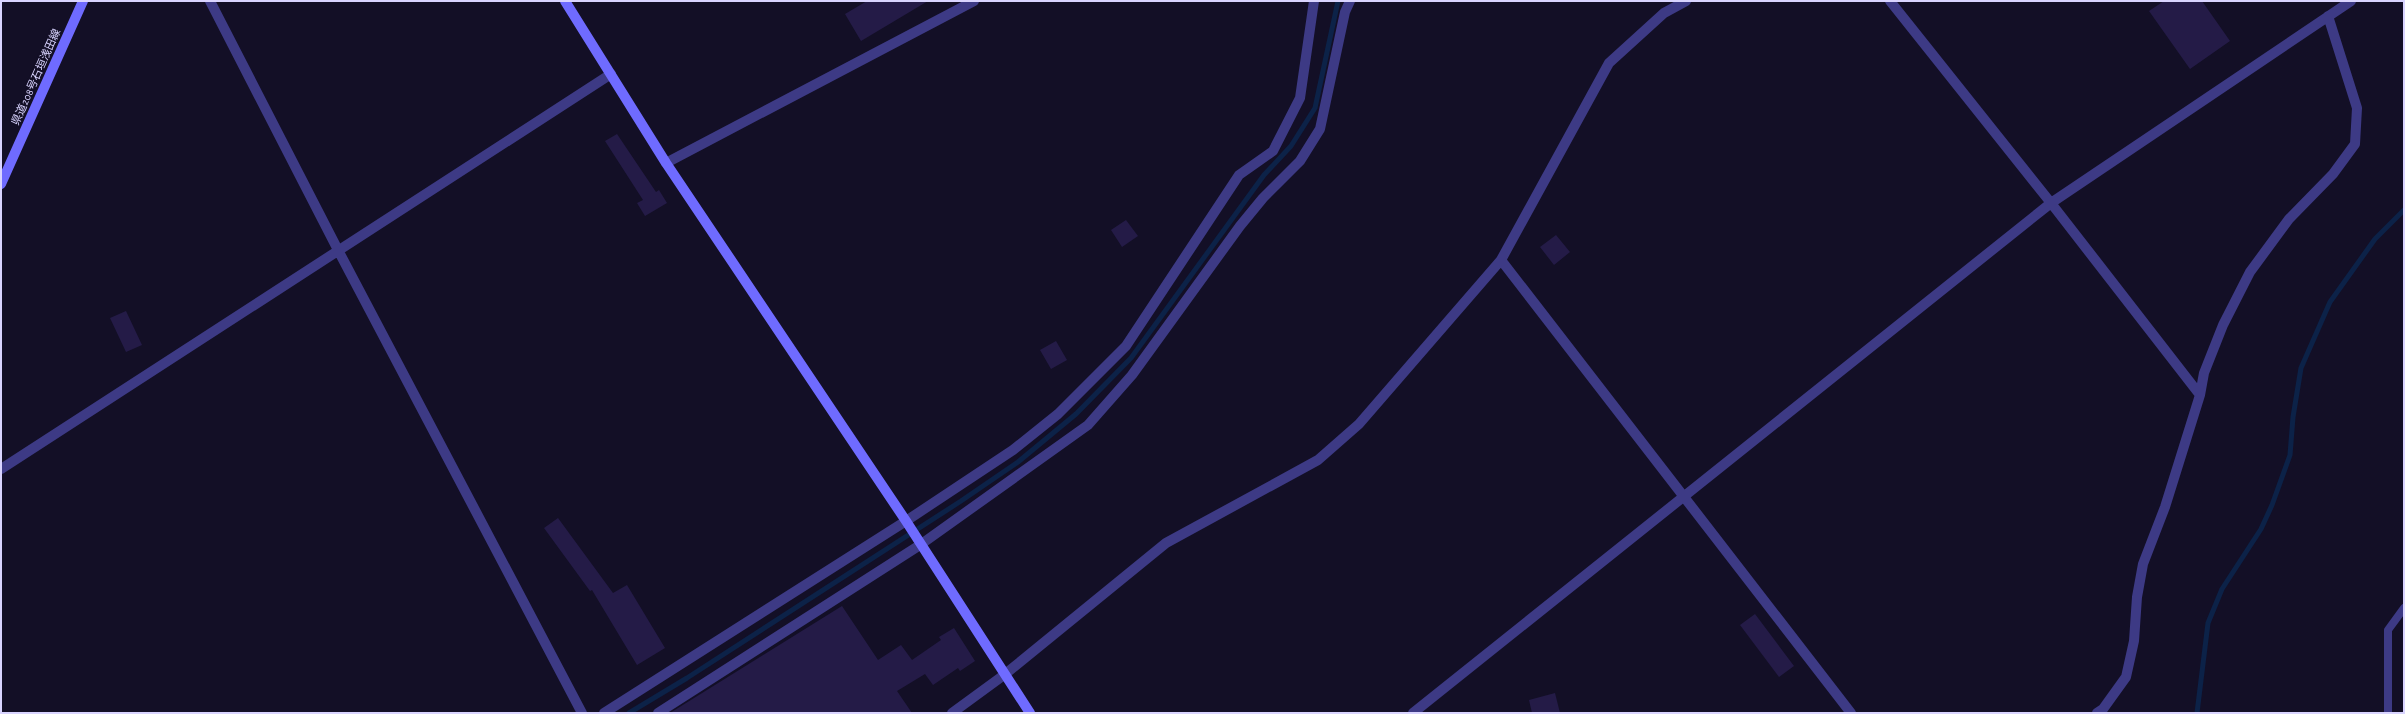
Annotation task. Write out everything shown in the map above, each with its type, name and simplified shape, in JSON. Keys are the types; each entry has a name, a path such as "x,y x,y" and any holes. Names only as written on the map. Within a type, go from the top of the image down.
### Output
{"street":[{"name":"県道208号石垣浅田線","path":"1,184 83,1"},
{"path":"210,1 338,250 582,713"},
{"path":"565,1 666,162 906,521 920,545 1030,713"},
{"path":"666,162 974,1"},
{"path":"604,713 906,521 1013,450 1058,414 1126,346 1239,175 1273,151 1300,98 1314,1"},
{"path":"658,713 920,545 1088,425 1132,375 1240,226 1263,198 1300,160 1320,129 1344,12 1350,1"},
{"path":"952,713 1004,675 1166,543 1318,460 1359,424 1501,260 1609,63 1664,13 1686,1"},
{"path":"1890,1 2051,203 2200,395"},
{"path":"1414,713 2051,203 2351,1"},
{"path":"2097,713 2103,709 2126,677 2134,641 2137,597 2143,564 2165,507 2200,395 2204,373 2223,325 2250,272 2289,219 2333,174 2355,144 2357,108 2328,16"},
{"path":"1,469 611,74"},
{"path":"1501,260 1685,495 1852,713"}],"lane":[{"path":"2388,713 2388,630 2404,608"}],"building":[{"path":"867,1 928,1 861,41 845,14"},
{"path":"2164,1 2202,1 2230,41 2190,69 2149,11"},
{"path":"617,134 656,192 659,190 667,203 645,216 637,203 643,200 605,141"},
{"path":"1126,220 1138,236 1122,247 1111,230"},
{"path":"1556,235 1570,252 1554,265 1540,247"},
{"path":"126,311 142,345 126,352 110,318"},
{"path":"1056,341 1067,360 1051,369 1040,350"},
{"path":"558,518 613,593 627,585 665,648 637,665 592,590 590,591 544,528"},
{"path":"842,606 878,660 901,645 912,660 941,640 939,637 954,628 975,661 960,671 958,668 933,685 925,674 897,691 912,713 670,713"},
{"path":"1755,614 1794,666 1779,677 1740,625"},
{"path":"1555,693 1560,713 1532,713 1529,700"}],"waterway":[{"path":"629,713 687,678 961,501 1018,462 1076,414 1131,358 1264,175 1291,146 1315,108 1338,1"},
{"path":"2197,713 2208,623 2222,589 2261,529 2272,505 2290,455 2293,417 2301,368 2330,302 2375,239 2404,210"}]}
